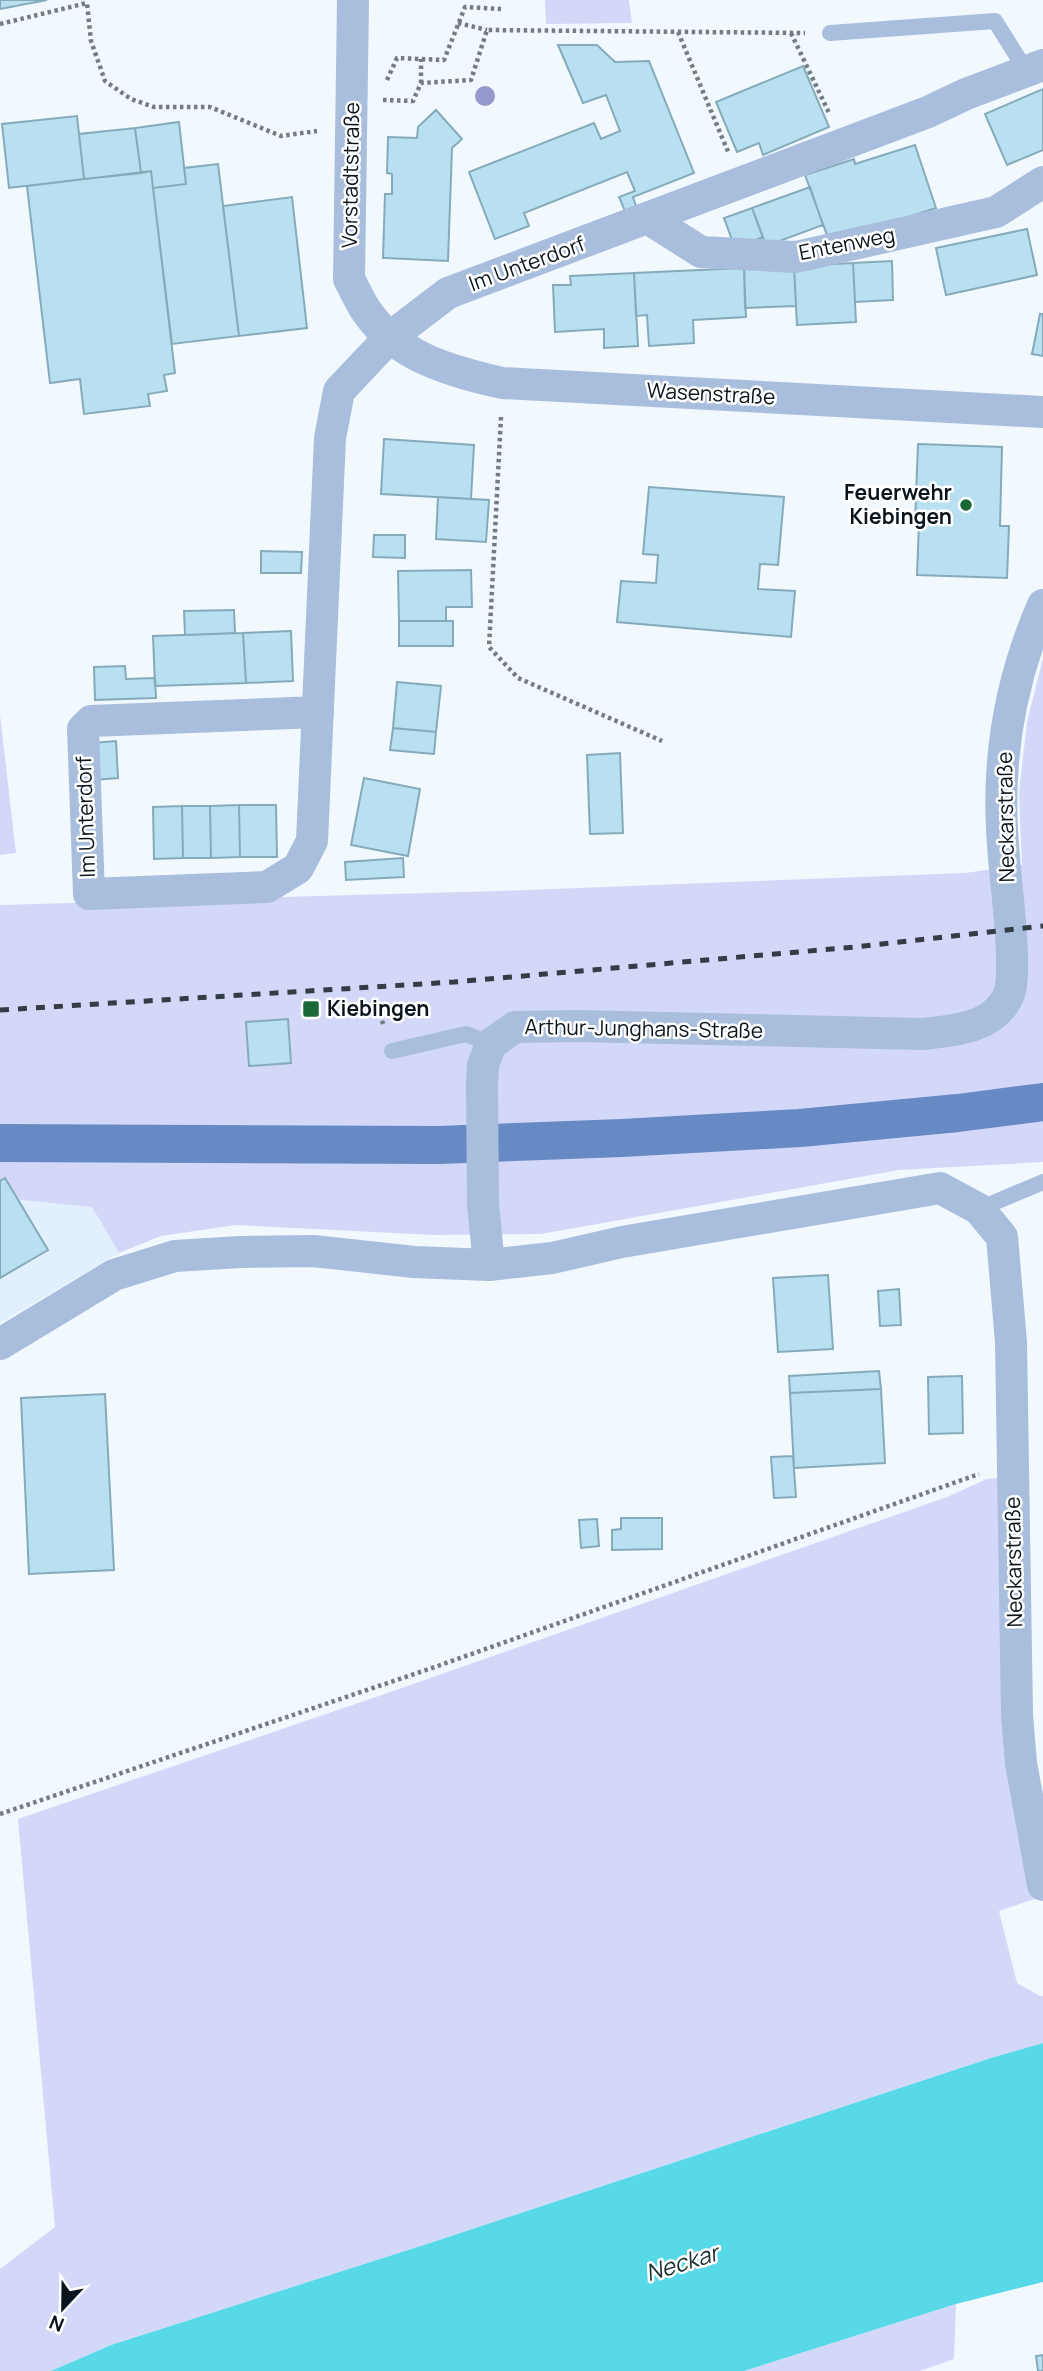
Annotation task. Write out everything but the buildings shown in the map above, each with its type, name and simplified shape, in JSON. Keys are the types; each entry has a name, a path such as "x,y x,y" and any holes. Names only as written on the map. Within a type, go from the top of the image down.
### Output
{"main road":[{"path":"0,1143 439,1145 622,1138 800,1128 1043,1102"}],"street":[{"name":"Vorstadtstraße","path":"353,0 349,279 367,312 389,338"},
{"name":"Im Unterdorf","path":"318,712 91,721 83,729 89,894 267,887 298,868 312,841 318,712 330,438 339,391 389,338 448,293 649,219 1035,69"},
{"name":"Entenweg","path":"649,219 701,253 796,257 996,212 1043,182"},
{"name":"Wasenstraße","path":"389,338 419,357 452,372 502,383 1043,412"},
{"name":"Neckarstraße","path":"1010,992 1012,946 1002,829 1003,757 1015,687 1043,605"},
{"name":"Arthur-Junghans-Straße","path":"491,1044 516,1027 591,1026 922,1034 957,1030 979,1023 1000,1010 1010,992"},
{"path":"489,1265 483,1204 482,1085 483,1065 491,1044"},
{"path":"0,1344 114,1275 176,1256 313,1251 414,1262 489,1265 552,1258 622,1242 940,1188 979,1209"},
{"name":"Neckarstraße","path":"979,1209 1002,1237 1011,1342 1017,1715 1025,1789 1043,1885"}],"lane":[{"path":"830,33 995,21 1035,69"},
{"path":"392,1051 466,1034 491,1044"},
{"path":"979,1209 1043,1182"}],"path":[{"path":"0,24 87,3 91,41 105,81 131,99 154,107 211,107 281,136 352,129 378,100 413,101 421,83 421,59"},
{"path":"397,58 444,60 465,7 500,9"},
{"path":"458,23 487,30 830,33"},
{"path":"421,83 471,80 487,30"},
{"path":"678,32 741,183"},
{"path":"791,33 844,144"},
{"path":"502,383 489,647 518,678 662,741"},
{"path":"0,1814 432,1668 937,1490 1014,1458"}],"shaded area":[{"path":"545,0 629,0 632,23 546,24"},
{"path":"1043,658 1043,1162 899,1170 541,1234 434,1235 236,1225 161,1236 119,1253 92,1207 0,1198 0,905 499,891 965,873 1022,865 1019,793 1027,722"},
{"path":"0,715 16,853 0,855"},
{"path":"0,1198 92,1207 119,1253 0,1323"},
{"path":"996,1478 1004,1483 1006,1751 1034,1899 999,1911 1017,1983 1043,1996 1043,2043 111,2345 51,2371 0,2371 0,2269 55,2227 18,1819 373,1698"},
{"path":"956,2304 954,2359 920,2371 744,2371"}],"water":[{"name":"Neckar","path":"1043,2043 1043,2282 956,2304 744,2371 51,2371 111,2345"}],"railway":[{"path":"0,1010 454,982 855,947 1043,926"}],"place":[{"name":"Feuerwehr Kiebingen","path":"966,505"},
{"name":"Kiebingen","path":"311,1009"}]}
